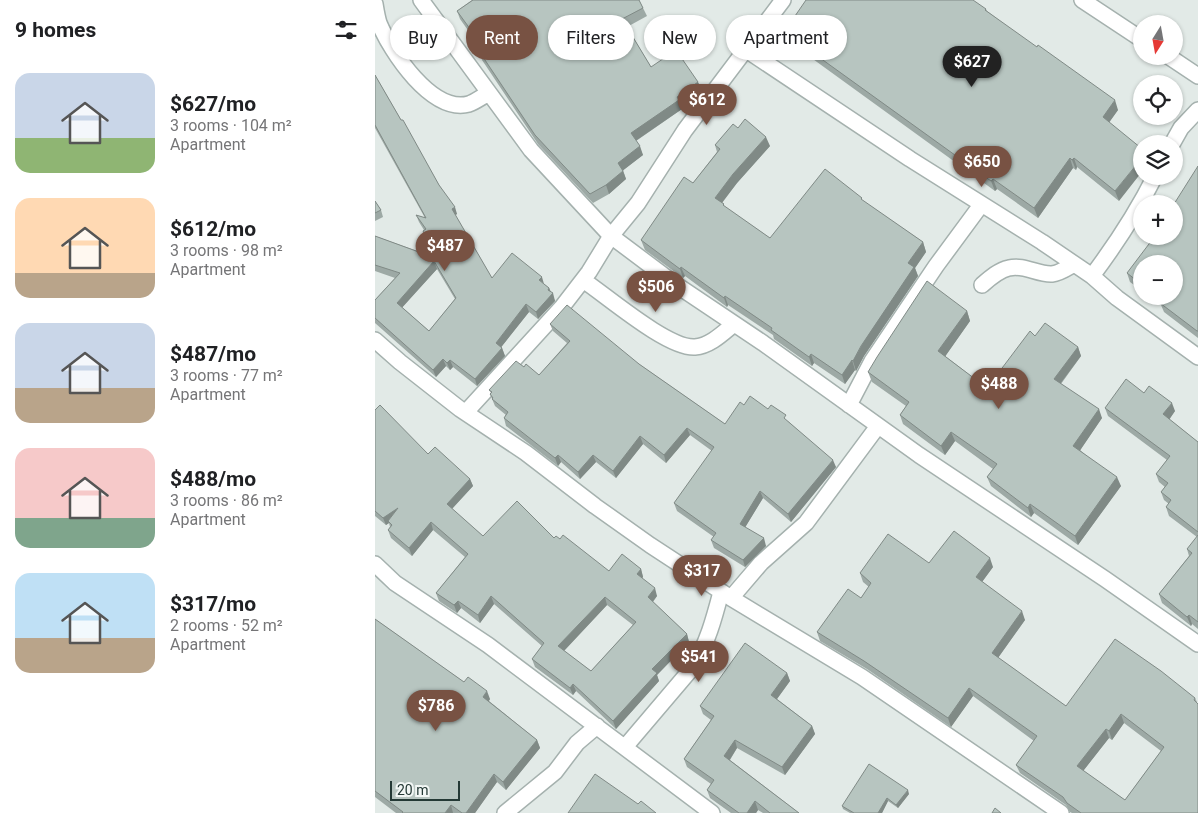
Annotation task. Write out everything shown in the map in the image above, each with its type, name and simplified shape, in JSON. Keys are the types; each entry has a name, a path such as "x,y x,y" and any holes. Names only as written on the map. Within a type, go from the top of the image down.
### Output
{"street":[{"path":"421,0 531,150 611,236 675,284 990,504 1105,579 1198,644"},
{"path":"771,15 783,0"},
{"path":"1082,0 1133,34"},
{"path":"375,4 379,22 390,44 422,88 439,100 455,105 469,104 489,93"},
{"path":"466,412 537,336 583,280 611,236 638,203 685,130 737,60"},
{"path":"762,60 1092,276 1117,298 1198,357"},
{"path":"1182,65 1198,76"},
{"path":"1177,135 1198,110"},
{"path":"1092,276 1115,245 1150,185"},
{"path":"849,405 872,361 981,205"},
{"path":"982,284 1001,271 1011,267 1021,267 1052,274 1061,272 1074,264"},
{"path":"583,280 658,333 685,346 695,347 705,344 718,337 734,324"},
{"path":"375,340 400,362 466,412 526,453 617,522 726,595 862,677 1061,813"},
{"path":"625,747 693,668 701,654 726,595 806,523 878,426"},
{"path":"375,564 395,583 488,645 711,813"},
{"path":"505,813 555,772 577,743 597,726"}],"building":[{"path":"473,0 639,0 643,8 630,15 548,15 548,60 634,60 634,39 644,55 644,60 647,60 651,67 661,60 683,60 698,82 677,97 679,100 631,133 640,146 618,163 623,171 606,185 590,194 535,135 485,60 538,60 538,15 466,15 466,23 457,11"},
{"path":"806,0 973,0 1037,47 1038,45 1115,100 1103,117 1133,141 1133,169 1115,191 1074,158 1072,160 1070,158 1034,208 993,179 991,181 823,60 847,60 847,15 796,15"},
{"path":"375,75 401,120 403,120 439,185 455,207 452,209 492,278 512,253 542,277 539,280 553,293 536,312 526,304 496,343 502,348 475,379 450,360 447,363 443,359 433,370 375,318 375,300 400,273 375,265 375,236 438,259 423,231 426,229 416,215 426,218 375,125","holes":["434,261 456,298 429,331 397,303"]},
{"path":"745,119 766,137 733,174 715,198 770,238 825,169 861,199 923,242 908,263 914,267 842,375 811,354 809,357 771,330 772,328 725,296 724,298 681,267 680,269 641,240 684,177 693,183 720,149 715,145 733,124 738,128"},
{"path":"1198,166 1198,331 1163,305 1183,305 1183,255 1141,255 1148,245 1183,245 1183,195 1180,195"},
{"path":"375,201 381,210 375,213"},
{"path":"1133,265 1133,278 1127,273"},
{"path":"927,281 967,311 938,351 987,388 1030,331 1035,336 1045,323 1078,347 1054,379 1099,409 1073,446 1117,477 1075,536 1030,504 1028,508 987,477 997,464 951,432 941,446 900,415 909,402 868,372"},
{"path":"567,305 639,364 725,424 740,402 744,405 750,396 768,409 771,405 786,415 784,418 833,460 788,514 760,491 740,524 764,538 743,560 711,540 716,533 674,503 714,447 687,428 664,455 640,436 613,471 593,455 578,472 558,455 555,458 504,418 508,412 492,399 490,394 492,392 489,390 516,361 524,367 526,364 539,375 570,341 550,324"},
{"path":"1126,379 1144,393 1149,386 1172,403 1163,414 1198,442 1198,532 1166,507 1171,500 1161,492 1168,483 1156,474 1170,456 1105,408"},
{"path":"380,405 428,454 435,447 470,479 447,504 483,536 517,501 554,538 556,536 560,539 563,535 609,571 622,554 641,569 637,574 655,588 648,597 687,634 652,669 657,673 613,721 573,684 570,688 532,659 544,643 491,596 478,615 458,601 454,605 436,593 468,554 431,522 409,548 388,530 392,525 388,521 398,508 383,518 375,511 375,410","holes":["605,597 636,622 591,671 558,646"]},
{"path":"954,531 990,558 976,577 1022,611 992,653 1066,706 1115,639 1161,671 1195,698 1194,700 1198,704 1198,813 1081,813 1067,803 1063,797 1016,765 1037,736 969,688 948,718 864,661 817,632 848,589 861,598 871,583 860,573 888,534 929,563","holes":["1121,714 1164,747 1125,800 1077,766 1106,729 1109,731"]},
{"path":"1198,535 1198,622 1189,615 1187,617 1159,594 1192,553 1187,549"},
{"path":"375,619 464,682 468,677 487,691 483,697 537,740 503,782 494,774 466,813 462,813 451,805 445,813 402,813 375,791"},
{"path":"745,643 787,673 771,695 812,726 782,767 735,740 724,756 799,813 770,813 755,801 747,813 739,813 707,790 714,780 684,759 714,716 700,706"},
{"path":"869,764 908,790 896,805 887,798 878,813 854,813 842,806"},
{"path":"595,774 638,804 641,801 656,813 568,813"},
{"path":"995,808 1001,813 992,813"}]}
